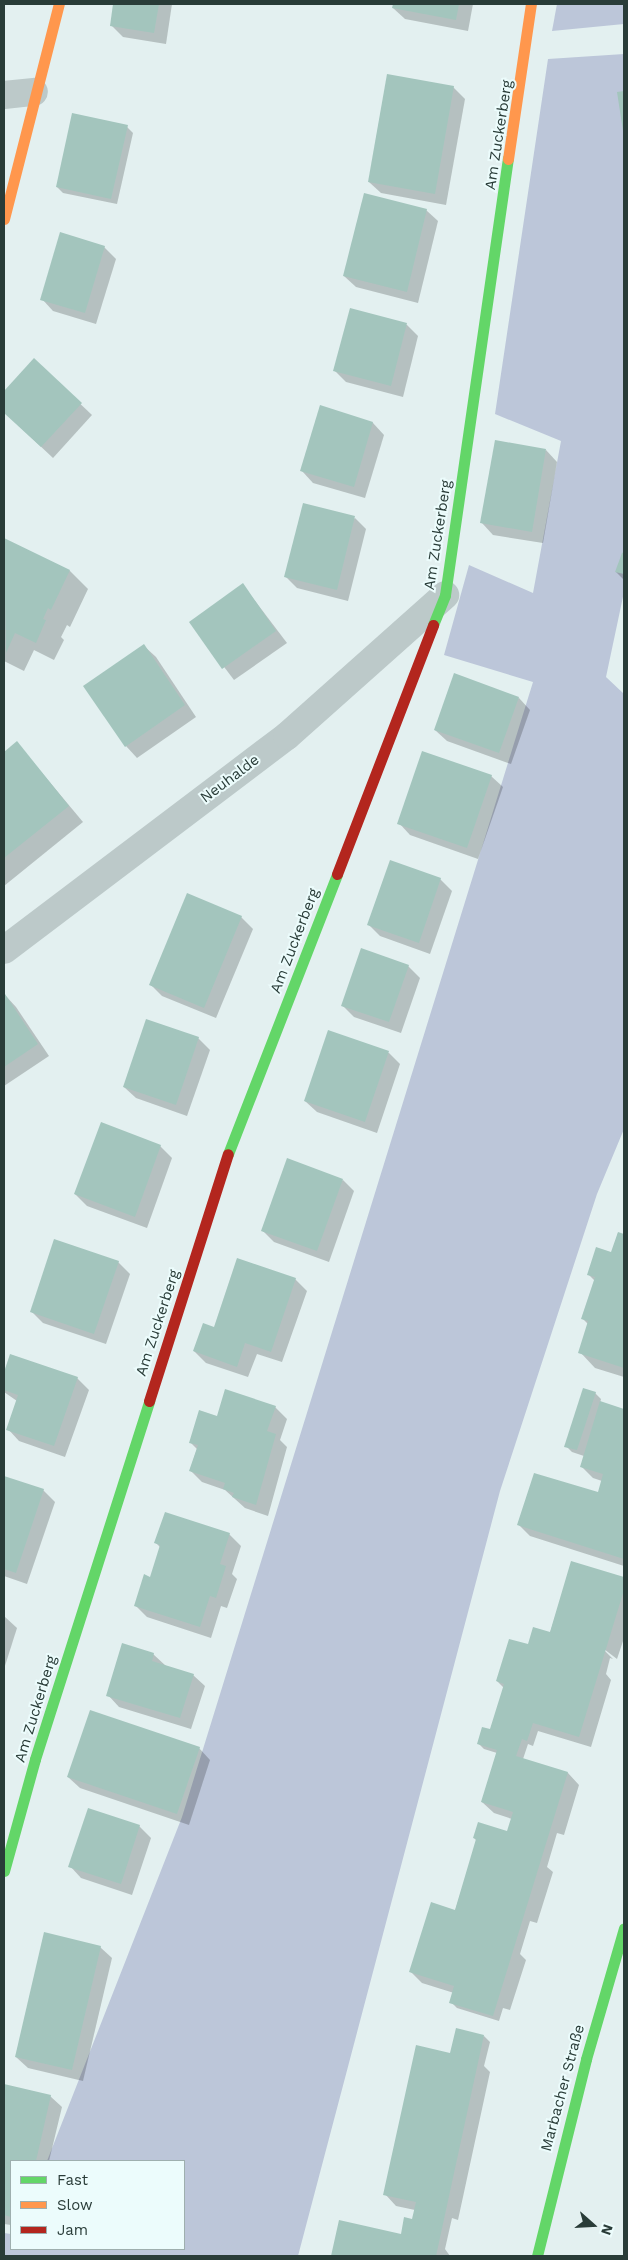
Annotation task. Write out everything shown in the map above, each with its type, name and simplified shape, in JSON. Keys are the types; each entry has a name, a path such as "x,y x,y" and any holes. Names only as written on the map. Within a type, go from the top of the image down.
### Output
{"street":[{"path":"4,219 34,92 59,4"},
{"name":"Am Zuckerberg","path":"4,1871 35,1759 226,1160 445,595 531,4"},
{"path":"4,95 34,92"},
{"name":"Neuhalde","path":"4,950 287,736 445,595"},
{"name":"Marbacher Straße","path":"537,2256 584,2068 624,1928"}],"shaded area":[{"path":"557,4 624,4 624,24 552,31"},
{"path":"624,54 624,592 606,677 624,694 624,1129 597,1194 500,1491 298,2256 4,2256 4,2233 10,2234 10,2250 185,2250 185,2160 47,2160 182,1817 533,682 444,655 469,565 533,593 561,441 495,414 548,59"}],"building":[{"path":"113,4 159,4 154,33 110,26"},
{"path":"393,4 459,4 456,20 392,8"},
{"path":"387,74 454,86 435,194 368,182"},
{"path":"624,91 624,131 623,131 617,92"},
{"path":"72,113 128,125 111,199 56,187"},
{"path":"364,193 427,209 407,292 343,276"},
{"path":"60,232 105,246 85,313 40,300"},
{"path":"350,308 407,323 391,386 333,371"},
{"path":"34,358 82,403 41,447 4,413 4,391"},
{"path":"320,405 373,422 354,487 300,471"},
{"path":"495,440 546,449 532,532 480,523"},
{"path":"303,503 355,516 337,590 284,577"},
{"path":"4,538 70,570 51,610 48,608 43,619 46,620 36,643 15,633 6,653"},
{"path":"624,552 624,574 615,572"},
{"path":"243,583 276,631 222,669 189,622"},
{"path":"144,644 185,705 125,747 83,686"},
{"path":"454,673 519,697 499,753 434,730"},
{"path":"17,741 69,806 4,858 4,752"},
{"path":"422,751 492,775 467,848 397,824"},
{"path":"390,860 441,878 419,943 367,925"},
{"path":"187,893 242,916 204,1008 149,985"},
{"path":"361,948 409,965 389,1022 341,1006"},
{"path":"4,995 38,1044 4,1067"},
{"path":"146,1019 199,1037 176,1105 123,1087"},
{"path":"328,1030 389,1051 365,1122 304,1101"},
{"path":"101,1122 161,1145 135,1217 74,1194"},
{"path":"287,1158 343,1179 317,1251 261,1231"},
{"path":"618,1232 624,1234 624,1368 578,1353 588,1321 581,1319 595,1277 587,1275 596,1247 611,1252"},
{"path":"54,1239 119,1261 94,1334 30,1312"},
{"path":"237,1258 296,1278 271,1352 245,1343 237,1367 193,1351 203,1323 214,1327"},
{"path":"10,1354 78,1377 54,1446 6,1430 18,1395 4,1390 4,1372"},
{"path":"583,1388 596,1392 577,1450 564,1447"},
{"path":"225,1389 276,1406 267,1431 276,1434 256,1505 232,1497 234,1493 223,1489 225,1483 189,1471 198,1445 189,1443 199,1410 217,1416"},
{"path":"600,1401 624,1409 624,1559 517,1525 534,1473 598,1492 603,1474 580,1467"},
{"path":"4,1476 44,1489 16,1573 4,1569"},
{"path":"165,1512 230,1533 220,1564 226,1566 216,1598 210,1596 200,1627 134,1606 144,1574 150,1577 160,1545 154,1543"},
{"path":"571,1561 624,1577 624,1590 579,1737 533,1723 527,1741 522,1739 516,1756 568,1772 493,2016 449,2003 454,1986 409,1972 431,1902 455,1910 476,1839 473,1838 478,1822 507,1831 513,1812 481,1802 497,1750 477,1744 482,1727 490,1729 504,1684 496,1681 509,1639 528,1644 533,1627 550,1632"},
{"path":"122,1643 154,1653 152,1661 194,1674 180,1718 106,1696"},
{"path":"90,1710 200,1747 177,1814 67,1777"},
{"path":"88,1808 140,1825 121,1884 68,1867"},
{"path":"44,1932 101,1946 72,2070 15,2057"},
{"path":"456,2028 484,2035 436,2256 331,2256 339,2220 401,2234 404,2217 412,2219 416,2202 383,2195 416,2045 450,2053"},
{"path":"4,2084 51,2095 36,2160 10,2160 10,2217 4,2215"}],"traffic: fast":[{"path":"433,625 445,595 508,159"},
{"path":"228,1154 337,874"},
{"path":"4,1871 35,1759 149,1401"},
{"path":"537,2256 586,2059 624,1928"}],"traffic: slow":[{"path":"4,219 59,4"},
{"path":"508,159 531,4"}],"traffic: jam":[{"path":"337,874 433,625"},
{"path":"149,1401 228,1154"}]}
